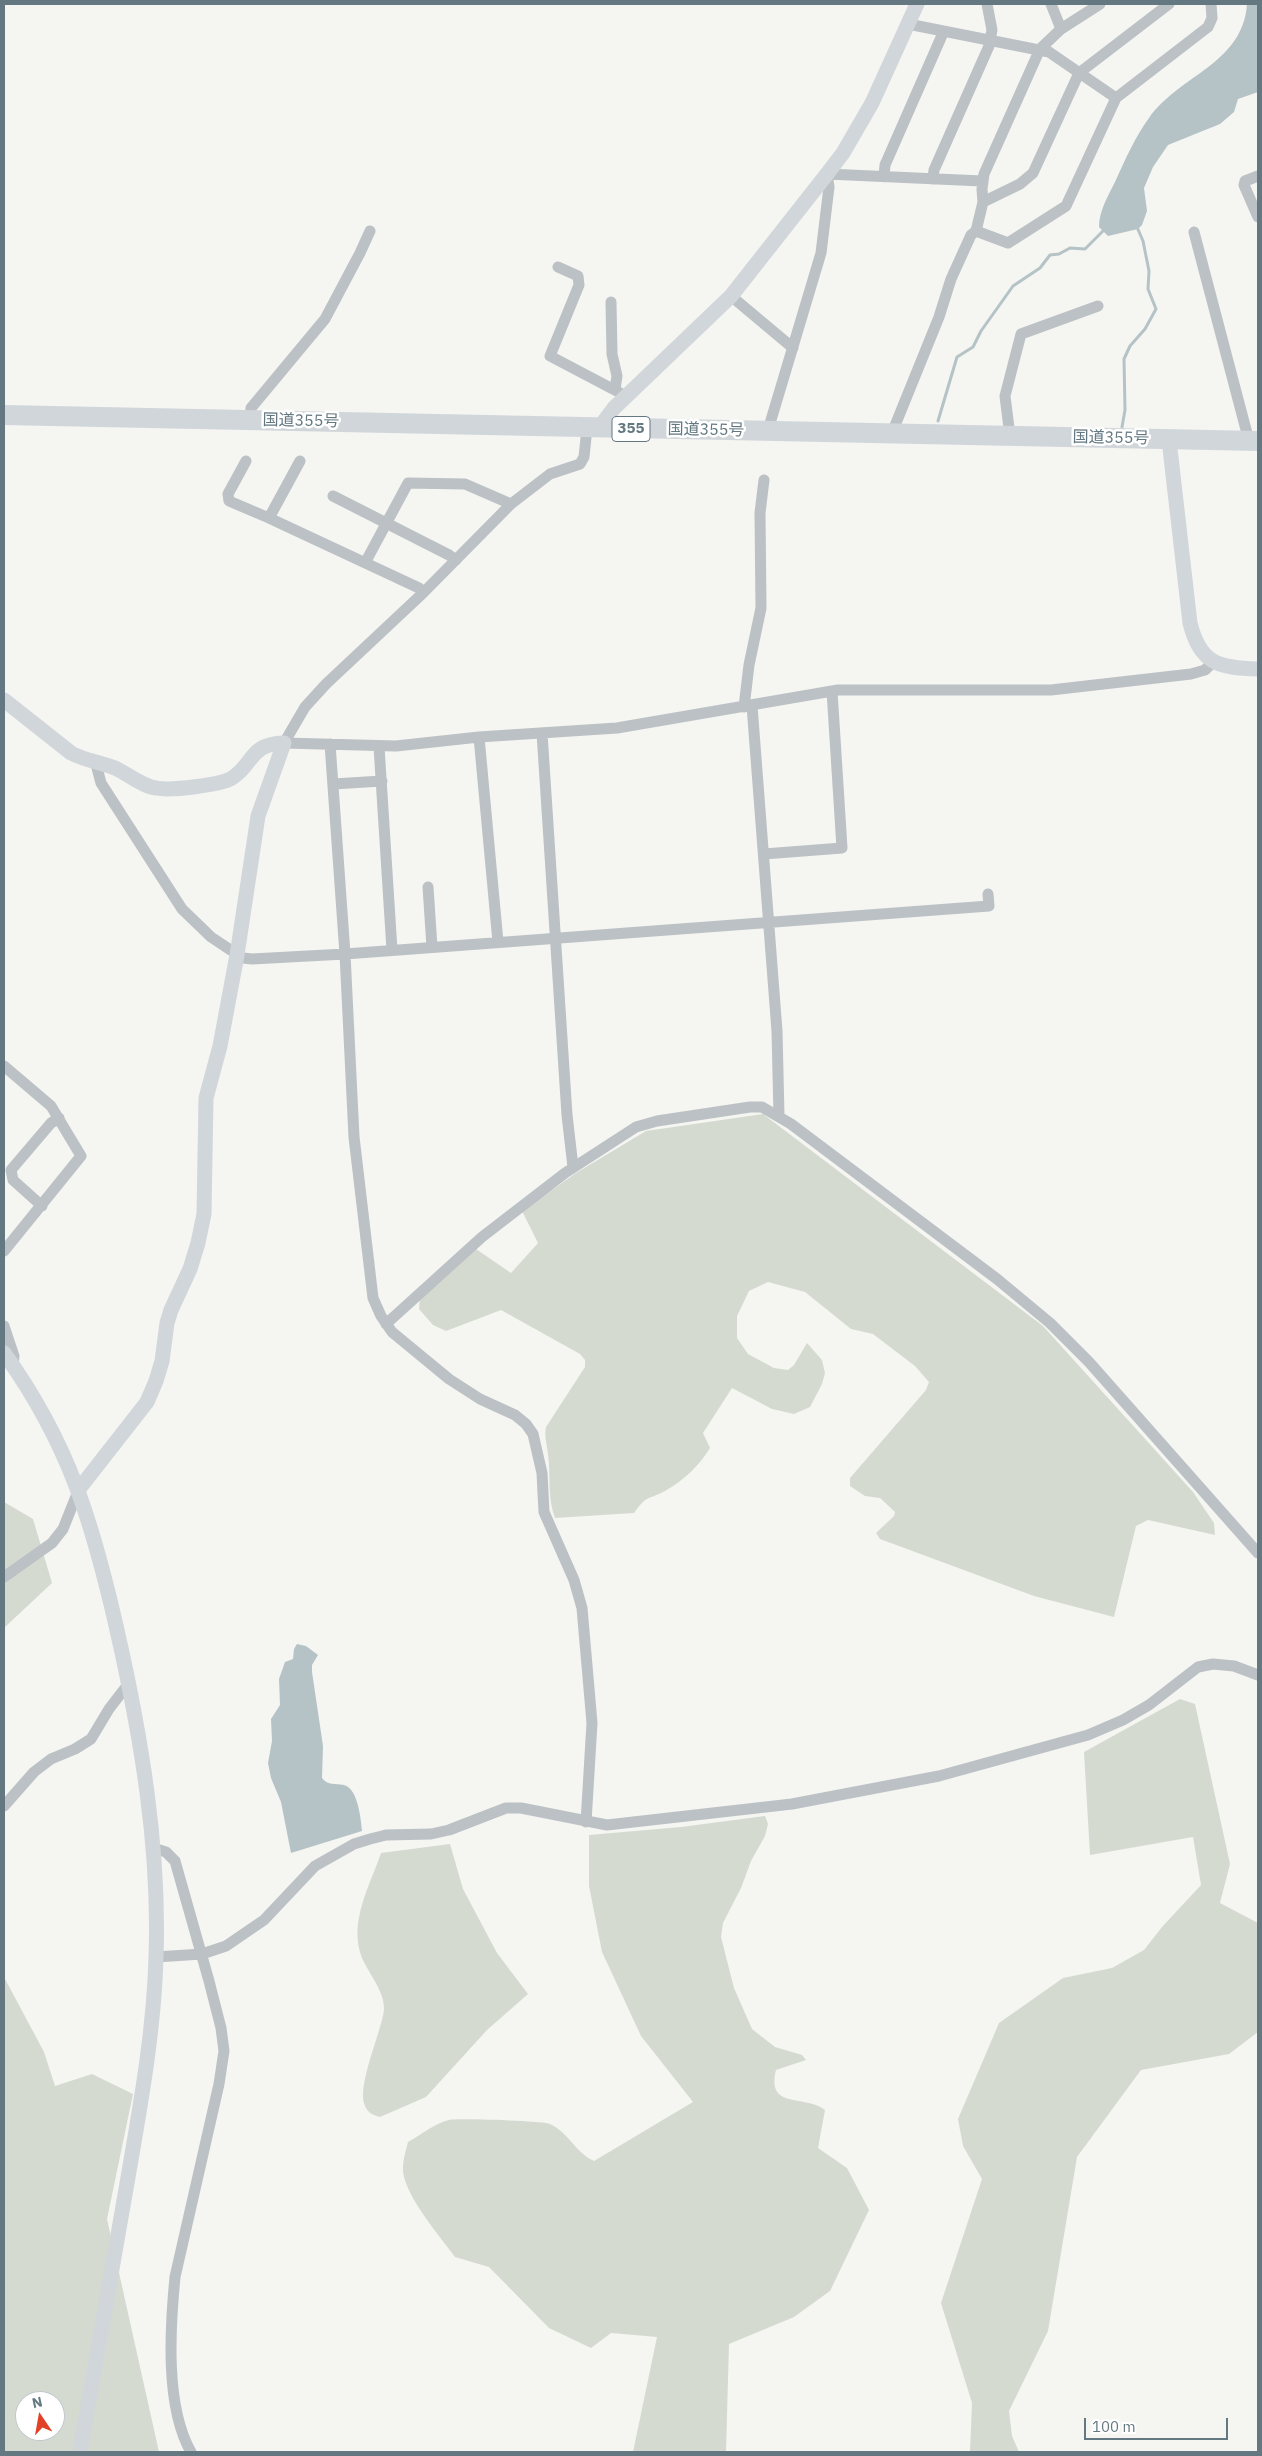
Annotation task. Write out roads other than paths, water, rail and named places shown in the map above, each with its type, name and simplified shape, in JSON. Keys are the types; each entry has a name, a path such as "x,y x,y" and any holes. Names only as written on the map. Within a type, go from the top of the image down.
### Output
{"highway":[{"name":"国道355号","path":"4,415 1253,441"}],"street":[{"path":"4,1576 52,1543 63,1529 79,1490 147,1402 162,1361 167,1323 195,1255 204,1214 206,1098 220,1046 237,955 258,816 284,743 305,707 326,684 423,593 511,504 550,474 580,464 593,428 603,420 621,393 731,296 847,146 872,103 917,4"},
{"path":"933,179 934,170 990,40 992,30 987,4"},
{"path":"1051,4 1061,29"},
{"path":"892,433 939,317 951,279 971,235 976,231 983,202 982,181 1040,49 1061,29 1100,4"},
{"path":"983,202 1020,184 1032,173 1079,73 1169,4"},
{"path":"976,231 1008,243 1065,208 1116,98 1208,26 1212,18 1211,4"},
{"path":"908,24 1049,52 1116,98"},
{"path":"884,177 885,165 943,32"},
{"path":"827,174 982,181"},
{"path":"768,430 820,253 829,188 827,174"},
{"path":"1258,176 1245,181 1244,185 1258,217"},
{"path":"250,420 251,408 325,319 360,254 370,231"},
{"path":"1194,232 1253,441"},
{"path":"558,267 578,276 579,285 550,356 621,393"},
{"path":"731,296 793,348"},
{"path":"611,302 612,354 621,393"},
{"path":"1010,436 1005,396 1022,334 1098,306"},
{"path":"1169,440 1190,623 1197,646 1213,662 1231,668 1258,669"},
{"path":"246,461 228,494 229,501 419,588 423,593"},
{"path":"269,518 300,461"},
{"path":"764,480 760,513 761,608 749,665 748,706 764,854 777,1031 779,1116"},
{"path":"365,563 408,483 465,484 511,504"},
{"path":"333,496 456,560"},
{"path":"4,700 71,753 96,764 114,768 156,788 173,788 218,782 232,778 248,759 263,748 284,743 380,747 479,737 617,728 832,691 881,689 1051,690 1191,674 1205,670 1213,662"},
{"path":"764,854 842,848 832,691"},
{"path":"542,733 567,1115 573,1167"},
{"path":"479,737 498,942"},
{"path":"330,744 345,954 354,1137 372,1290 376,1308 392,1332 449,1379 480,1399 515,1415 526,1424 532,1434 542,1473 544,1512 574,1580 582,1608 592,1723 586,1822"},
{"path":"380,747 392,950"},
{"path":"96,764 101,783 182,909 211,937 237,955 252,959 345,954 989,906 988,894"},
{"path":"332,784 382,781"},
{"path":"428,888 432,947"},
{"path":"4,1066 47,1101 80,1152 80,1160 4,1251"},
{"path":"386,1324 482,1237 573,1167 643,1124 750,1107 762,1107 779,1116 997,1279 1050,1323 1089,1362 1258,1553"},
{"path":"42,1206 12,1180 11,1170 51,1122 59,1118"},
{"path":"4,1326 14,1356 13,1366"},
{"path":"4,1353 51,1428 79,1490 100,1556 129,1683 143,1761 153,1848 156,1957 150,2033 136,2130 80,2452"},
{"path":"156,1957 202,1954 226,1946 264,1920 315,1866 354,1844 386,1836 431,1834 450,1830 506,1808 521,1808 607,1825 792,1804 939,1776 1088,1735 1114,1724 1149,1705 1198,1667 1213,1664 1234,1666 1258,1675"},
{"path":"4,1806 34,1772 50,1759 75,1749 91,1738 109,1709 129,1683"},
{"path":"153,1848 166,1852 175,1860 221,2028 224,2051 219,2084 175,2277 172,2308 173,2374 178,2418 182,2435 192,2452"}],"waterway":[{"path":"1122,427 1125,410 1124,359 1130,346 1145,329 1156,309 1148,289 1149,271 1143,241 1137,227"},
{"path":"938,421 957,357 973,347 981,331 1013,286 1040,268 1050,255 1059,254 1070,248 1085,249 1105,229"}]}
